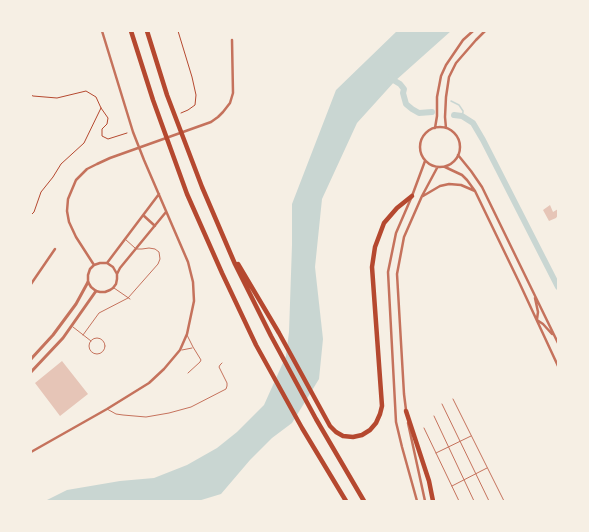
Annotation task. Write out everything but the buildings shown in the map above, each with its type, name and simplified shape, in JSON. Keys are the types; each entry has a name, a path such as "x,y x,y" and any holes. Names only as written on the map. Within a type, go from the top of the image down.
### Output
{"highway":[{"path":"131,31 153,100 187,194 222,273 256,345 302,428 346,501"},
{"path":"147,31 167,95 202,187 226,243 271,336 316,419 364,501"},
{"path":"226,243 279,333 332,429 339,434 346,436 358,436 373,427 378,419 382,401 372,267 375,246 384,223 397,208 412,196"},
{"path":"406,411 429,481 433,501"}],"street":[{"path":"31,452 107,409 149,383 164,369 180,350 187,334 194,301 193,282 188,262 135,138 102,31"},
{"path":"435,128 437,116 437,96 441,76 463,40 473,31"},
{"path":"446,128 446,97 449,77 456,63 485,31"},
{"path":"94,265 76,238 69,222 67,211 68,199 76,180 86,169 110,158 211,122 223,112 230,103 233,92 232,40"},
{"path":"435,128 446,128 452,131 459,142 460,148 458,155 451,164 445,167 438,168 431,166 420,154 419,146 422,138 428,131 435,128"},
{"path":"458,155 482,187 558,342"},
{"path":"417,501 396,422 388,272 396,232 425,161"},
{"path":"445,167 462,175 475,191 558,366"},
{"path":"424,501 406,411 397,274 404,237 422,196 438,168"},
{"path":"422,196 440,186 450,184 461,185 475,191"},
{"path":"107,263 159,193"},
{"path":"117,274 166,212"},
{"path":"143,215 155,226"},
{"path":"31,284 55,249"},
{"path":"31,359 53,335 76,304 88,282 90,269 94,265 100,262 107,263 113,267 117,274 116,284 113,288 105,292 96,291 88,282"},
{"path":"31,372 63,338 96,291"},
{"path":"533,292 538,312 537,319"},
{"path":"537,319 548,329 558,342"}],"lane":[{"path":"83,334 99,313 128,298 156,267 160,259 159,252 155,249 136,249 125,239"},
{"path":"113,288 130,299"},
{"path":"71,326 91,341"},
{"path":"187,334 201,360 188,373"},
{"path":"97,339 102,341 104,346 102,352 97,354 92,352 89,347 91,341 97,339"},
{"path":"180,350 193,347"},
{"path":"107,409 122,416 146,417 191,407 226,389 227,383 219,367 222,363"},
{"path":"453,399 504,501"},
{"path":"442,404 488,501"},
{"path":"434,416 474,501"},
{"path":"424,428 460,501"},
{"path":"436,453 471,436"},
{"path":"452,486 487,468"}],"path":[{"path":"178,31 196,95 195,105 182,113"},
{"path":"31,95 57,98 86,90 96,97 108,118 107,124 102,129 102,136 108,139 127,133"},
{"path":"31,214 34,212 41,192 61,164 84,142 101,108"}],"shaded area":[{"path":"397,31 451,31 395,81 357,123 322,199 315,267 323,339 319,379 292,423 272,438 250,460 221,494 198,501 45,501 67,490 120,481 154,478 187,465 217,448 237,432 264,405 286,356 289,332 292,204 336,90"}],"waterway":[{"path":"391,76 404,89 403,93 406,104 419,113 432,112"},
{"path":"451,101 459,105 463,111 462,116"},
{"path":"454,115 462,116 473,123 558,287"}]}
